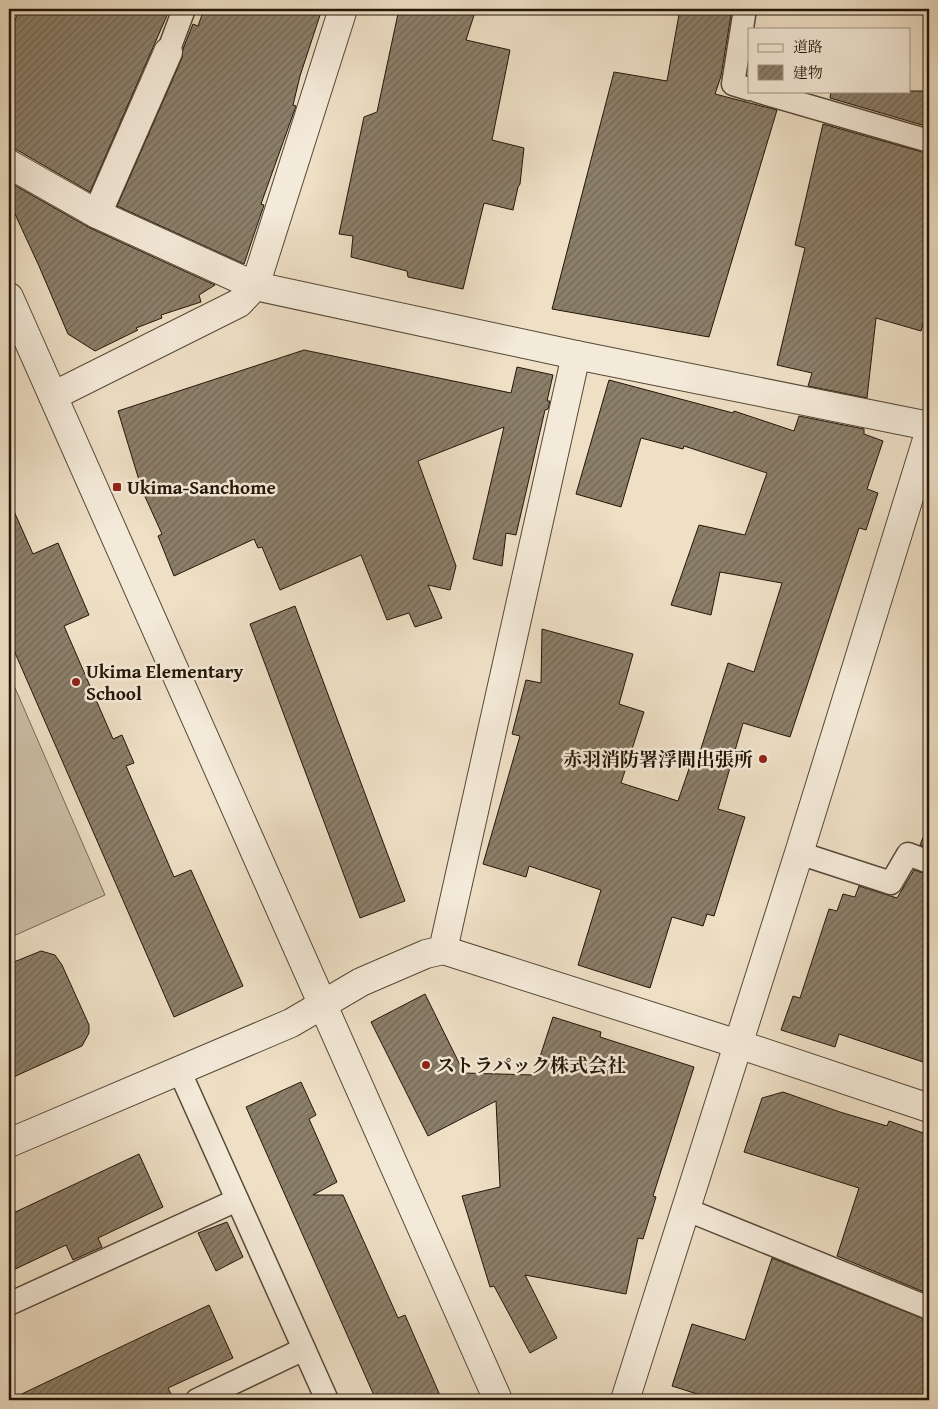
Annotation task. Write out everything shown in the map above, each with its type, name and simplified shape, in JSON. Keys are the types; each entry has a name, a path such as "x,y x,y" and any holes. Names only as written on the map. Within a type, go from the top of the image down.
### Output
{"street":[{"path":"53,396 239,303 255,286 343,9"},
{"path":"97,214 168,52"},
{"path":"9,164 97,214 255,286 576,355 929,426"},
{"path":"9,297 498,1400"},
{"path":"443,950 576,355"},
{"path":"625,1400 799,852 929,433"},
{"path":"9,1143 290,1023 362,982 426,954 443,950 738,1044 929,1108"}],"lane":[{"path":"168,52 184,9"},
{"path":"745,9 733,84 748,89"},
{"path":"760,92 929,141"},
{"path":"799,852 891,883 908,854 929,862"},
{"path":"178,1070 327,1400"},
{"path":"9,1304 237,1200"},
{"path":"685,1209 929,1308"},
{"path":"197,1400 304,1350"}],"shaded area":[{"path":"9,674 105,895 9,938"}],"building":[{"path":"20,9 158,9 168,13 90,192 17,150 9,148 9,33"},
{"path":"204,9 322,9 300,76 293,105 296,106 261,204 264,205 244,264 117,206 182,58 183,49 193,24 198,26"},
{"path":"399,9 476,9 466,40 510,50 492,140 524,148 520,184 513,210 484,203 463,289 408,277 407,271 351,257 353,236 339,234 364,117 377,112"},
{"path":"680,9 732,9 721,76 715,94 777,110 709,337 552,309 614,72 667,81"},
{"path":"929,91 929,127 830,98 831,92"},
{"path":"823,124 929,154 929,302 921,331 876,318 867,398 808,386 812,373 777,365 805,248 795,245"},
{"path":"9,182 90,228 215,285 199,295 201,302 161,315 162,318 136,328 138,330 95,351 68,334 9,201"},
{"path":"304,350 511,393 517,367 553,375 547,401 550,401 548,409 545,410 516,535 506,533 502,566 473,559 504,427 418,461 456,566 450,590 428,585 442,618 415,627 409,613 387,620 361,555 280,590 262,547 258,548 254,539 174,576 158,536 162,534 142,490 118,411"},
{"path":"609,380 733,413 734,411 794,431 799,416 864,429 864,434 883,441 867,489 878,493 866,530 859,528 790,737 743,723 718,809 745,817 714,916 707,914 703,926 672,917 650,988 578,965 601,890 529,866 526,877 483,864 520,736 512,734 526,680 541,683 542,629 633,654 619,704 644,712 621,783 678,801 693,757 698,758 728,663 754,672 782,583 720,572 711,615 671,605 699,525 745,535 767,473 684,446 683,449 641,438 621,507 576,494"},
{"path":"9,500 33,554 58,543 89,615 64,626 113,739 122,735 134,763 126,766 174,877 191,870 243,986 174,1017 9,639"},
{"path":"295,606 405,901 360,918 250,624"},
{"path":"929,823 929,848 920,845"},
{"path":"914,870 929,875 929,1064 839,1034 835,1047 781,1030 793,996 800,998 829,909 837,911 843,894 855,897 859,886 897,898"},
{"path":"41,951 55,955 62,965 89,1025 89,1033 82,1046 9,1079 9,964"},
{"path":"425,994 464,1073 534,1075 553,1017 601,1032 600,1037 694,1067 653,1196 656,1197 643,1239 638,1238 626,1294 525,1275 557,1338 530,1353 494,1286 490,1287 462,1196 500,1187 496,1101 428,1136 371,1022"},
{"path":"301,1082 316,1115 309,1119 337,1182 313,1195 343,1195 398,1318 405,1315 442,1400 376,1400 246,1107"},
{"path":"783,1092 887,1126 889,1121 929,1135 929,1294 837,1256 859,1188 744,1152 762,1098"},
{"path":"139,1154 163,1207 98,1238 102,1247 73,1260 66,1245 9,1272 9,1215"},
{"path":"227,1222 243,1257 216,1271 198,1233"},
{"path":"772,1258 929,1321 929,1400 716,1400 672,1386 692,1324 745,1340"},
{"path":"209,1305 233,1358 168,1388 174,1400 9,1400"}],"place":[{"name":"Ukima-Sanchome","path":"117,487"},
{"name":"Ukima Elementary School","path":"76,682"},
{"name":"赤羽消防署浮間出張所","path":"763,759"},
{"name":"ストラパック株式会社","path":"426,1065"}]}
